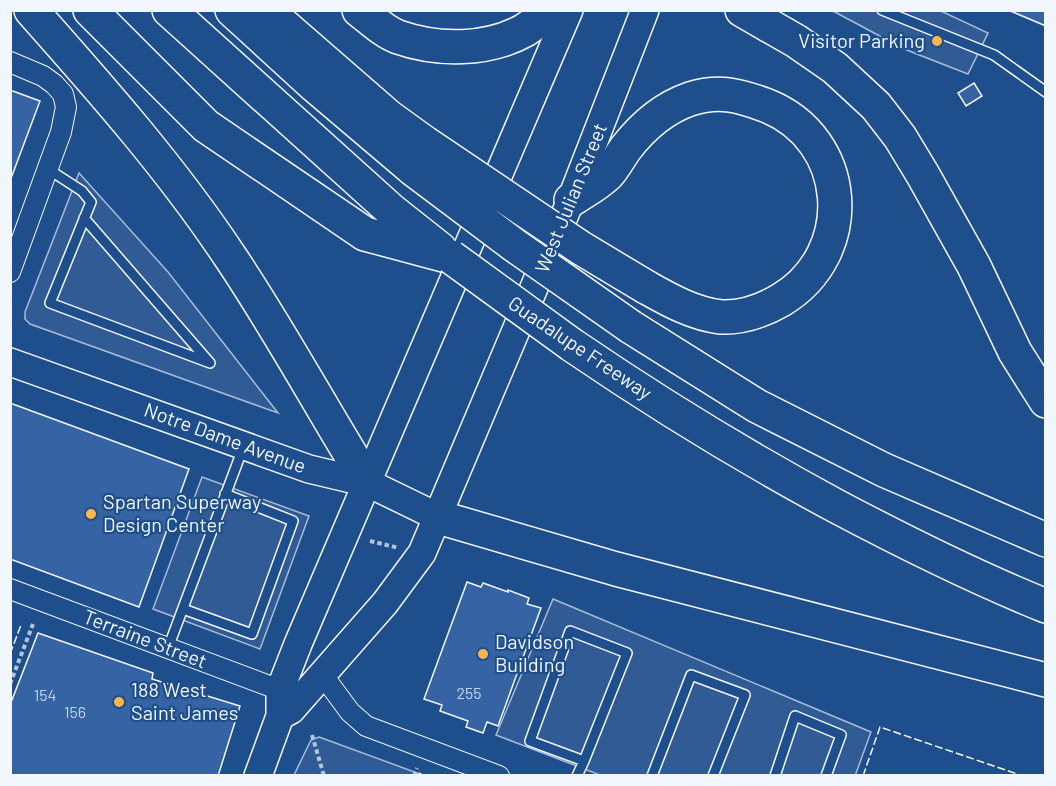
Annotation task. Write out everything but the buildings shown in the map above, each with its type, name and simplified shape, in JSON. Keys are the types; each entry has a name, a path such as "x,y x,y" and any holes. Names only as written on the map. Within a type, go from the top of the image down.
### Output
{"highway":[{"path":"90,10 206,126 365,234 385,224 169,10"},
{"path":"232,10 314,85 419,156 645,287 682,306 721,317 743,316 770,306 786,297 808,279 822,257 835,227 836,201 831,173 817,144 792,120 773,108 738,94 711,95 691,99 658,116 625,149 608,174 571,200"},
{"path":"266,10 389,117 419,156 514,245 631,327 768,412 884,470 1046,540"},
{"path":"360,10 396,36 437,46 465,46 491,43 510,36 526,29 552,10"},
{"path":"742,10 796,41 835,68 876,106 923,175 974,266 1015,352 1046,400"},
{"path":"33,13 142,138 208,225 253,292 368,483"},
{"name":"Guadalupe Freeway","path":"385,224 451,257 614,374 764,467 957,568 1046,606"},
{"path":"438,517 616,569 1046,680"}],"main road":[{"path":"258,776 298,644 569,10"},
{"name":"West Julian Street","path":"280,703 291,710 385,603 422,553 571,200 645,10"},
{"name":"Notre Dame Avenue","path":"10,362 309,469 368,483 438,517"},
{"path":"298,644 322,674"}],"street":[{"path":"10,62 43,76 54,84 63,94 66,107 65,120 10,272"},
{"name":"Terraine Street","path":"10,589 168,648 280,703"},
{"path":"322,674 350,712 366,726 499,776"}],"lane":[{"path":"882,10 994,55 1046,92"},
{"path":"48,169 82,191 91,202 84,218 50,303 210,363 84,218"},
{"path":"168,648 244,446"},
{"path":"183,609 252,634 293,521 225,494"},
{"path":"577,776 584,761 627,653 570,631 530,741 584,761"},
{"path":"652,776 691,675 745,695 713,776"},
{"path":"775,776 795,716 841,735 826,776"}],"path":[{"path":"370,541 401,548"},
{"path":"10,684 33,624"},
{"path":"312,735 324,776"},
{"path":"414,776 417,768"}],"shaded area":[{"name":"Visitor Parking","path":"833,11 941,11 988,33 968,74 904,49"},
{"path":"79,173 168,272 278,413 30,324 25,319 25,312"},
{"path":"202,477 309,516 260,649 153,609"},
{"path":"553,599 871,732 855,776 600,775 496,735"},
{"path":"319,737 420,774 294,775 311,740"}],"fence":[{"path":"10,654 21,625"},
{"path":"863,776 880,727 1023,776"}],"place":[{"name":"Visitor Parking","path":"937,41"},
{"name":"Spartan Superway Design Center","path":"91,514"},
{"name":"Davidson Building","path":"483,654"},
{"name":"188 West Saint James","path":"119,702"}]}
